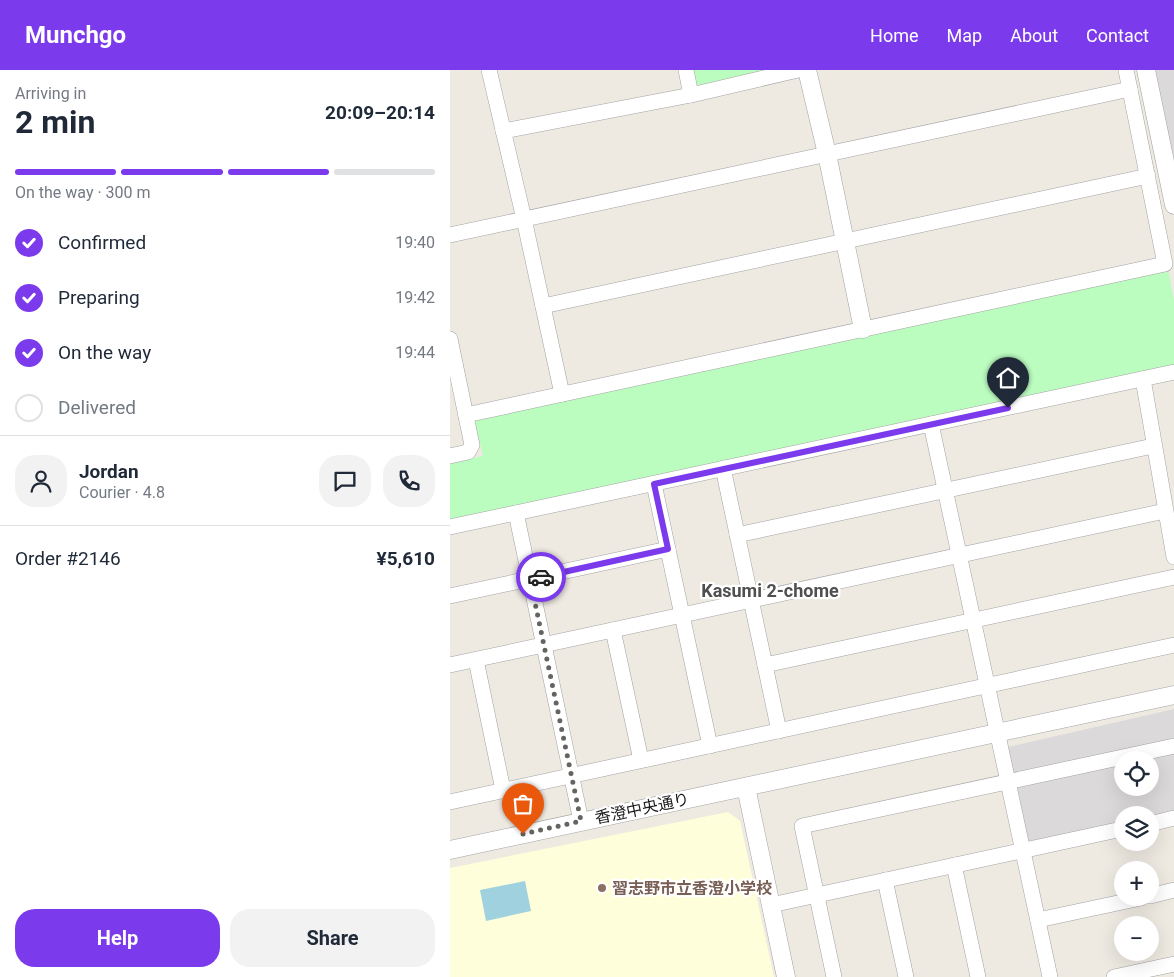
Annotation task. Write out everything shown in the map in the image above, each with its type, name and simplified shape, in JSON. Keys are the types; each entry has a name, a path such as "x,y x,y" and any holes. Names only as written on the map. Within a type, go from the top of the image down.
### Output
{"street":[{"path":"489,70 562,394"},
{"path":"686,70 691,95"},
{"path":"503,131 691,95 798,70"},
{"path":"807,70 828,154 863,329"},
{"path":"466,415 1166,264 1126,70"},
{"path":"1146,70 1174,205"},
{"path":"450,235 1130,90"},
{"path":"543,306 1148,176"},
{"path":"450,339 472,445 468,452 450,456"},
{"path":"450,528 1174,372"},
{"path":"1143,379 1153,446 1174,556"},
{"path":"931,424 1050,977"},
{"path":"737,535 1153,446"},
{"path":"723,468 779,731"},
{"path":"654,484 710,746"},
{"path":"450,665 1165,511"},
{"path":"516,513 581,821"},
{"path":"450,596 668,549"},
{"path":"765,665 1174,577"},
{"path":"613,630 641,760"},
{"path":"450,802 1174,645"},
{"path":"476,660 503,790"},
{"name":"香澄中央通り","path":"450,850 1174,695"},
{"path":"834,977 802,826 1174,746"},
{"path":"746,787 786,977"},
{"path":"1159,822 1174,818"},
{"path":"771,906 1114,832"},
{"path":"954,865 978,977"},
{"path":"885,880 906,977"},
{"path":"1159,894 1174,890"},
{"path":"1038,920 1114,904"},
{"path":"1114,977 1174,964"}],"shaded area":[{"path":"1153,70 1174,70 1174,170"},
{"path":"1174,709 1174,739 1017,774 1013,771 1008,747"},
{"path":"1174,751 1174,813 1159,816 1159,806 1114,806 1114,826 1026,844 1014,785 1114,764 1114,796 1159,796 1159,754"},
{"name":"習志野市立香澄小学校","path":"728,812 740,821 774,977 450,977 450,868"}],"green space":[{"path":"690,70 771,70 699,85 693,82"},
{"path":"1168,269 1174,301 1174,367 450,523 450,463 483,456 475,422 479,418"}],"water":[{"path":"525,881 531,911 486,921 480,890"}],"way so far":[{"path":"523,834 581,821 530,579 541,577"}],"place":[{"name":"習志野市立香澄小学校","path":"602,888"}],"district":[{"name":"Kasumi 2-chome","path":"770,591"}],"route":[{"path":"541,577 668,549 654,484 1008,408"}]}
